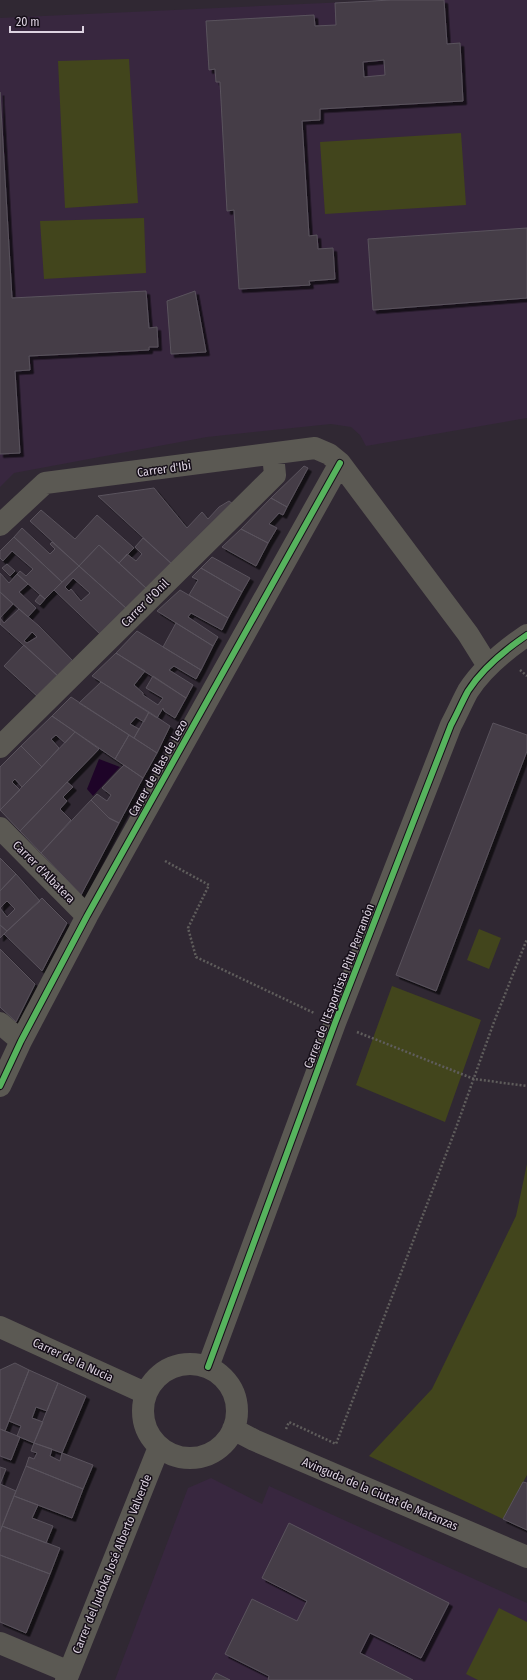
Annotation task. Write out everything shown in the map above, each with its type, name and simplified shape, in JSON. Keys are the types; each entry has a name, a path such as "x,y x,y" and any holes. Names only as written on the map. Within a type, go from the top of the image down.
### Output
{"street":[{"name":"Carrer d'Ibi","path":"0,525 45,483 316,448 329,454 340,463 468,634 488,666"},
{"name":"Carrer d'Onil","path":"0,747 275,475 273,454"},
{"name":"Carrer de Blas de Lezo","path":"0,1086 20,1042 87,916 340,463"},
{"name":"Carrer de l'Esportista Pitu Perramón","path":"208,1367 335,1023 451,725 469,690 488,666 527,635"},
{"name":"Carrer d'Albatera","path":"0,828 87,916"},
{"path":"0,1023 20,1042"},
{"name":"Carrer de la Nucia","path":"0,1327 145,1393"},
{"path":"183,1364 196,1364 208,1367 221,1375 230,1387 236,1400 237,1415 233,1430 224,1444 209,1454 192,1459 174,1456 159,1447 149,1436 143,1422 142,1407 145,1393 156,1378 171,1367 183,1364"},
{"name":"Avinguda de la Ciutat de Matanzas","path":"233,1430 527,1557"},
{"name":"Carrer del Judoka José Alberto Valverde","path":"68,1676 159,1447"},
{"path":"0,1643 68,1676"}],"path":[{"path":"527,667 520,670 527,676"},
{"path":"164,861 209,885 188,928 196,957 335,1023 474,1079 527,1086"},
{"path":"277,1450 289,1422 336,1444 474,1079 494,1022 527,939"}],"shaded area":[{"path":"391,0 527,0 527,418 366,446 360,435 351,427 331,424 207,437 14,473 0,487 0,18"},
{"path":"99,759 120,767 93,796 87,789"},
{"path":"211,1478 262,1504 269,1486 527,1603 527,1680 115,1680 188,1488"}],"green space":[{"path":"129,59 138,203 65,208 58,61"},
{"path":"461,133 466,205 325,214 320,142"},
{"path":"144,218 146,273 44,279 40,221"},
{"path":"479,929 501,938 489,969 467,960"},
{"path":"392,986 481,1020 445,1122 356,1085"},
{"path":"527,1164 527,1475 503,1519 369,1456 432,1389 516,1216"},
{"path":"499,1608 527,1622 527,1680 478,1680 466,1674"}],"building":[{"path":"391,0 444,0 447,44 460,43 463,101 320,109 320,120 302,121 309,236 317,235 318,249 333,248 335,279 309,281 310,285 239,289 234,210 227,211 220,82 216,82 215,69 209,70 206,21 314,15 315,26 336,25 335,3","holes":["384,60 385,75 364,77 363,62"]},
{"path":"0,92 12,298 146,291 149,328 157,327 158,347 149,347 149,350 29,356 30,370 15,371 20,453 0,454"},
{"path":"527,228 527,298 373,310 368,239"},
{"path":"195,291 206,352 171,354 167,301"},
{"path":"304,466 308,468 287,507 271,498"},
{"path":"154,488 187,528 202,512 208,519 219,507 229,501 233,504 173,565 98,496"},
{"path":"271,498 287,507 283,515 279,513 269,524 277,528 268,543 241,529"},
{"path":"41,510 75,539 97,515 134,548 119,563 99,545 79,566 30,521"},
{"path":"22,528 50,554 55,549 50,544 52,542 79,566 62,582 14,537"},
{"path":"241,529 268,543 256,566 222,547"},
{"path":"14,537 62,582 45,599 17,574 20,571 26,576 33,569 12,551 3,561 0,558 0,551"},
{"path":"143,538 173,565 147,589 119,563 127,554 136,561 142,554 135,547"},
{"path":"99,545 147,589 127,609 79,566"},
{"path":"212,557 250,578 242,592 201,568"},
{"path":"7,564 15,571 10,576 2,568"},
{"path":"79,566 127,609 101,635 54,590","holes":["73,578 90,593 81,601 71,589 69,591 65,587"]},
{"path":"201,568 242,592 228,618 189,595 198,580 192,577"},
{"path":"0,573 9,583 17,574 28,584 19,592 36,608 28,617 0,592"},
{"path":"180,590 228,618 222,630 191,613 188,617 218,637 213,646 157,611"},
{"path":"0,592 13,604 0,618"},
{"path":"40,595 45,599 40,605 35,601"},
{"path":"19,609 39,626 74,662 59,677 0,624 0,618 4,623","holes":["32,632 37,637 27,643 24,641"]},
{"path":"176,623 213,646 201,670 163,647"},
{"path":"137,631 201,670 196,679 174,666 169,670 193,685 186,698 116,653"},
{"path":"24,645 59,677 38,697 4,666"},
{"path":"116,653 145,671 134,685 143,693 143,695 158,705 163,698 146,688 153,676 186,698 175,718 164,711 163,708 157,718 92,676"},
{"path":"101,682 149,712 144,722 136,717 130,724 139,729 134,738 79,703"},
{"path":"71,697 129,735 115,759 52,716"},
{"path":"149,712 170,726 157,753 134,738"},
{"path":"52,716 75,732 65,743 56,735 51,739 59,748 42,767 21,746"},
{"path":"493,723 527,735 527,751 436,991 396,975"},
{"path":"75,732 99,749 20,831 0,810"},
{"path":"129,735 157,753 143,778 115,759"},
{"path":"21,746 42,767 22,787 15,779 12,782 20,790 0,810 0,767"},
{"path":"124,765 143,778 119,823 109,818 91,800 97,794 107,801 111,795 102,788"},
{"path":"67,782 73,787 63,797 67,801 60,809 71,820 41,853 20,831"},
{"path":"91,800 109,818 119,823 81,895 41,853"},
{"path":"0,858 16,874 0,891"},
{"path":"16,874 40,901 7,931 0,925 0,891","holes":["7,901 15,909 7,917 0,908"]},
{"path":"42,898 67,923 42,971 4,934"},
{"path":"0,925 7,931 0,938"},
{"path":"0,949 35,984 16,1022 0,1007"},
{"path":"15,1363 29,1370 5,1431 0,1429 0,1370"},
{"path":"29,1370 58,1383 47,1411 36,1407 32,1418 43,1422 34,1443 17,1436 21,1426 9,1421"},
{"path":"58,1383 86,1396 62,1453 34,1443"},
{"path":"0,1429 20,1437 11,1460 0,1456"},
{"path":"34,1443 52,1449 50,1456 60,1461 62,1453 93,1465 83,1489 26,1466 29,1457 34,1459 37,1453 31,1451"},
{"path":"26,1466 83,1489 72,1518 14,1496"},
{"path":"0,1467 6,1469 0,1484"},
{"path":"523,1482 527,1483 527,1530 503,1519"},
{"path":"0,1484 16,1491 0,1532"},
{"path":"14,1496 38,1505 32,1518 53,1526 46,1543 2,1526"},
{"path":"289,1523 449,1603 421,1658 370,1633 360,1653 413,1680 268,1680 269,1676 225,1654 252,1599 297,1621 307,1601 262,1578"},
{"path":"2,1526 60,1548 50,1574 0,1555 0,1532"},
{"path":"0,1555 50,1574 26,1633 0,1622"},
{"path":"216,1673 230,1680 212,1680"}],"cycle path":[{"path":"0,1086 21,1041 87,916 340,463"},
{"path":"208,1367 335,1023 451,725 468,691 480,675 510,647 527,635"}]}
